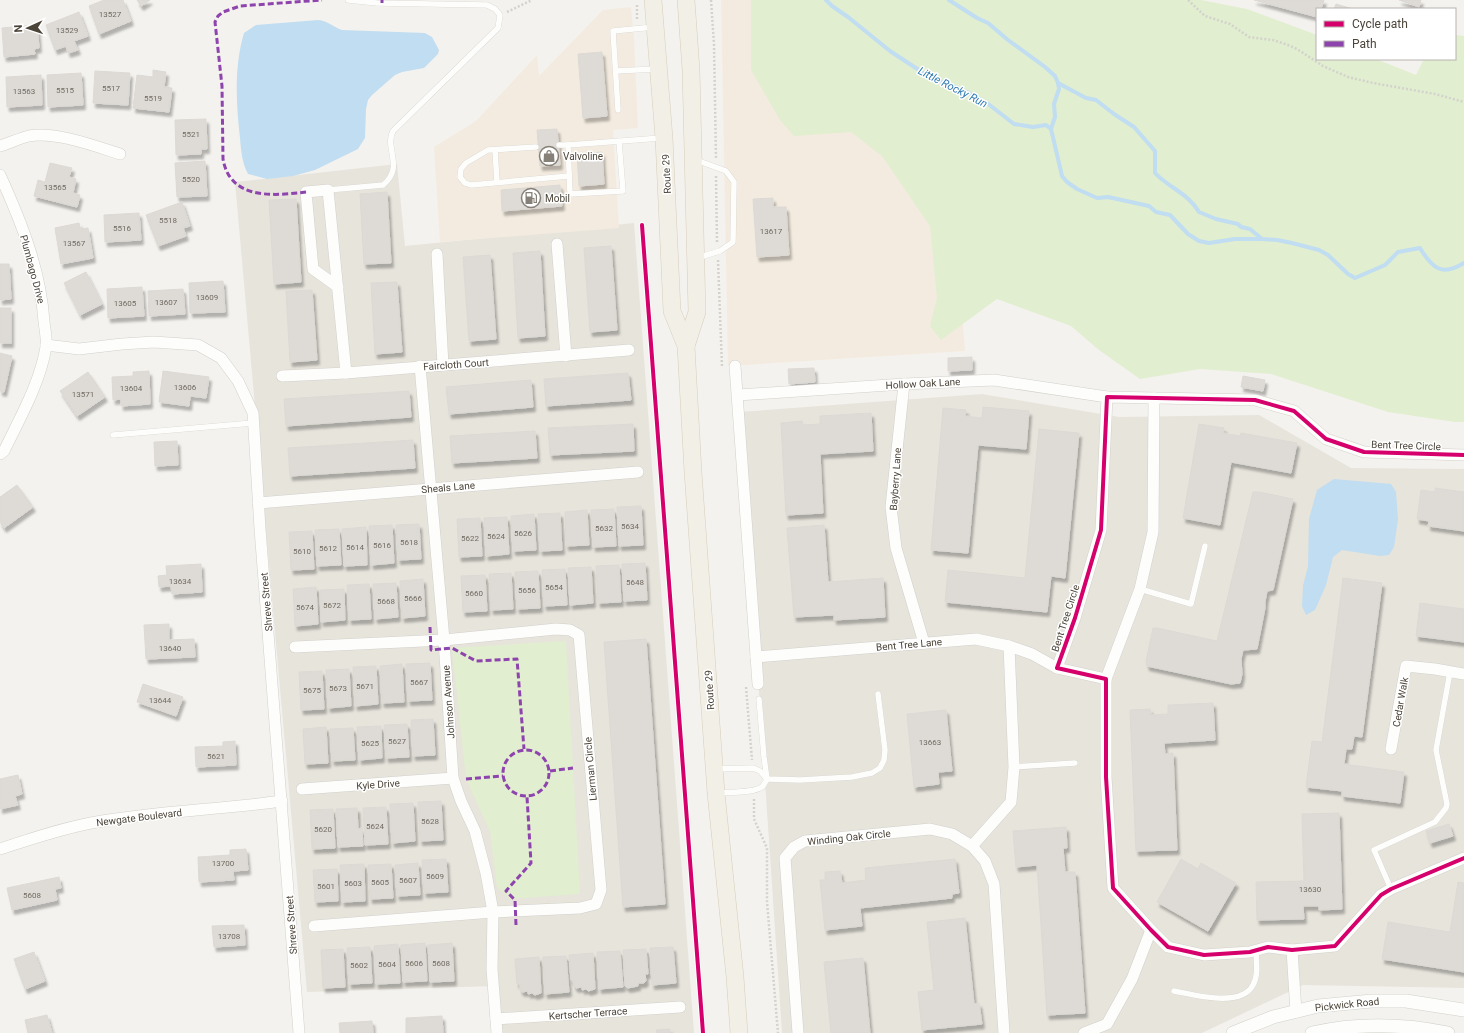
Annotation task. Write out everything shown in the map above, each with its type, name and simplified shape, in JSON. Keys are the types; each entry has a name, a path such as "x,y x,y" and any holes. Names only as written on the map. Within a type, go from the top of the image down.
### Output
{"main road":[{"name":"Route 29","path":"653,0 664,138 672,311 686,346 716,793 735,977 739,1033"},
{"name":"Route 29","path":"686,0 692,70 698,312 686,346"}],"street":[{"path":"0,146 30,136 54,136 89,144 120,154"},
{"name":"Plumbago Drive","path":"0,175 11,199 28,246 43,300 46,345 37,378 4,450 0,454"},
{"path":"338,287 313,269 306,192 328,190 338,287 346,373"},
{"path":"557,244 566,356"},
{"path":"437,254 443,365"},
{"name":"Shreve Street","path":"46,345 79,349 154,342 198,345 221,358 238,381 253,413 258,503 299,1033"},
{"name":"Faircloth Court","path":"282,376 346,373 629,350"},
{"name":"Johnson Avenue","path":"420,366 444,640 453,778 461,801 475,830 486,873 492,912 492,969 497,1033"},
{"path":"735,366 758,684"},
{"name":"Hollow Oak Lane","path":"738,395 904,384 994,380 1108,397"},
{"name":"Bayberry Lane","path":"904,384 891,507 896,548 924,643"},
{"name":"Bent Tree Circle","path":"1057,668 1075,618 1102,530 1108,397 1255,400 1294,411 1326,439 1364,452 1464,455"},
{"path":"1154,398 1153,532 1140,590 1106,679 1106,776 1113,888 1168,947 1204,955 1250,952 1268,947 1292,950 1335,946 1381,895 1391,889 1464,858"},
{"name":"Sheals Lane","path":"258,503 638,472"},
{"name":"Lierman Circle","path":"295,647 444,640 556,629 570,630 579,635 601,890 596,904 580,908 492,912 314,926"},
{"name":"Bent Tree Lane","path":"756,657 976,639 1009,646 1032,654 1057,668"},
{"path":"972,846 1011,802 1014,767 1009,646"},
{"name":"Cedar Walk","path":"1391,749 1406,666 1464,674"},
{"path":"1057,668 1106,679"},
{"name":"Kyle Drive","path":"302,789 453,778"},
{"name":"Newgate Boulevard","path":"0,849 40,836 90,823 132,816 282,801"},
{"name":"Winding Oak Circle","path":"798,1033 785,858 794,847 805,841 930,829 952,834 972,846 986,861 994,884 1004,1033"},
{"path":"1084,1033 1110,1028 1132,979 1151,930"},
{"path":"1292,950 1296,1012"},
{"name":"Pickwick Road","path":"1233,1033 1273,1017 1318,1006 1406,1001 1464,1010"},
{"name":"Kertscher Terrace","path":"496,1019 680,1007"},
{"path":"1312,1033 1328,1030 1377,1026 1409,1027 1448,1033"}],"lane":[{"path":"328,190 383,185 390,180 394,159 390,136 393,131 498,28 500,15 495,8 487,5 377,3 348,0"},
{"path":"618,110 613,31 655,27"},
{"path":"616,71 658,68"},
{"path":"559,145 664,138"},
{"path":"568,145 570,194 623,191 619,141"},
{"path":"536,147 488,150 466,163 461,169 460,177 465,183 471,186 504,181 570,176"},
{"path":"495,150 497,182"},
{"path":"694,159 726,171 734,182 733,242 720,251 696,258"},
{"path":"113,435 253,423"},
{"path":"1140,590 1191,604 1205,546"},
{"path":"1391,889 1374,850 1435,822 1446,808 1447,804 1436,750 1450,672"},
{"path":"715,769 753,768 760,771 767,779 800,780 852,777 872,773 880,768 884,760 885,750 878,694"},
{"path":"716,793 749,791 762,787 767,779 759,699"},
{"path":"1014,767 1075,763"},
{"path":"1174,991 1207,998 1230,998 1244,995 1253,985 1255,979 1256,951"}],"path":[{"path":"500,15 532,0"},
{"path":"637,0 638,29"},
{"path":"1188,0 1205,16 1230,24 1249,37 1273,40 1288,45 1297,49 1323,66 1348,76 1373,83 1435,94 1464,102"}],"shaded area":[{"path":"721,0 804,0 944,91 965,351 728,366"},
{"path":"631,7 634,38 638,128 613,130 619,228 440,242 434,147 476,121 537,55 539,76 603,10"},
{"path":"397,164 405,246 634,223 694,1033 498,1033 495,986 307,992 235,182"},
{"path":"982,394 1119,417 1259,415 1351,468 1464,469 1464,988 1303,985 1202,1033 782,1033 740,412"}],"green space":[{"path":"751,0 1201,0 1247,9 1316,35 1316,60 1378,60 1416,75 1424,60 1456,60 1456,35 1464,36 1464,422 1388,412 1271,374 1200,369 1140,379 1099,350 1071,326 997,299 941,340 930,326 937,298 930,226 882,156 851,132 794,136 780,120 751,70"},
{"path":"566,641 580,894 510,899 497,887 490,831 466,779 452,648"}],"water":[{"path":"318,20 342,30 425,33 432,37 439,50 438,54 424,68 402,72 395,75 372,95 368,100 366,109 365,138 358,149 315,170 293,176 267,179 248,174 241,152 237,98 237,72 244,33 256,25"},
{"path":"1334,479 1391,484 1396,492 1398,519 1394,547 1389,555 1380,556 1342,550 1333,557 1326,585 1315,610 1306,615 1302,606 1303,586 1308,566 1309,519 1317,490"}],"building":[{"path":"104,0 123,0 131,21 99,34 89,6"},
{"path":"137,0 150,0 141,6"},
{"path":"1254,0 1324,0 1321,8 1316,8 1316,17"},
{"path":"1399,0 1421,0 1419,7"},
{"path":"1336,4 1350,8 1334,8"},
{"path":"79,12 88,36 74,41 78,50 68,53 66,46 55,50 46,25"},
{"path":"37,25 39,48 34,49 35,54 4,57 2,28"},
{"path":"602,52 607,116 583,118 578,54"},
{"path":"153,70 166,72 164,87 172,88 169,112 133,108 137,75 153,77"},
{"path":"95,71 130,73 128,105 93,103"},
{"path":"81,73 83,105 48,107 47,75"},
{"path":"41,75 42,105 7,107 6,77"},
{"path":"206,119 207,149 201,149 201,154 176,155 175,120"},
{"name":"Valvoline","path":"557,129 560,165 540,166 537,130"},
{"path":"602,152 604,184 579,186 577,154"},
{"path":"205,161 207,196 177,197 175,163"},
{"path":"50,163 72,168 69,177 76,179 73,193 80,195 77,207 34,196 38,180 45,182"},
{"name":"Mobil","path":"560,185 562,206 502,211 501,190"},
{"path":"387,192 391,263 364,264 360,194"},
{"path":"773,198 773,207 786,207 789,255 757,257 753,199"},
{"path":"296,199 301,282 274,284 269,200"},
{"path":"182,202 190,226 183,228 186,236 158,246 146,215"},
{"path":"139,213 141,240 105,242 104,215"},
{"path":"79,223 80,229 88,228 93,258 61,264 55,228"},
{"path":"611,246 617,330 590,332 584,248"},
{"path":"540,251 545,336 518,338 513,253"},
{"path":"490,255 496,339 469,341 463,257"},
{"path":"0,264 9,264 11,299 0,300"},
{"path":"86,272 102,304 80,315 64,283"},
{"path":"223,281 225,312 190,313 189,283"},
{"path":"397,282 402,352 375,354 371,283"},
{"path":"142,287 144,316 108,318 107,289"},
{"path":"183,289 185,314 149,316 148,291"},
{"path":"312,290 317,360 290,362 286,291"},
{"path":"0,308 11,308 11,343 0,343"},
{"path":"0,353 12,356 4,392 0,391"},
{"path":"972,357 972,370 948,371 948,358"},
{"path":"814,368 815,382 789,384 788,369"},
{"path":"149,371 150,404 121,406 121,399 113,400 112,377 133,376 133,372"},
{"path":"163,371 209,377 206,398 190,396 189,406 159,402"},
{"path":"88,372 105,397 77,416 60,391"},
{"path":"628,373 631,400 546,406 544,379"},
{"path":"1243,376 1265,380 1263,391 1241,387"},
{"path":"531,380 533,407 449,414 446,387"},
{"path":"409,391 411,417 286,426 284,399"},
{"path":"983,407 1029,411 1026,449 978,445 968,553 931,550 943,408 966,410 965,416 982,418"},
{"path":"871,413 873,451 820,454 823,513 786,515 781,423 802,421 803,425 820,424 820,416"},
{"path":"633,424 634,451 550,455 548,428"},
{"path":"1199,424 1224,428 1223,433 1240,436 1241,433 1297,443 1291,473 1231,462 1220,525 1183,518"},
{"path":"1039,429 1079,433 1065,578 1051,576 1047,612 945,602 948,570 1025,578"},
{"path":"535,431 537,458 452,463 450,436"},
{"path":"413,440 415,468 290,476 288,448"},
{"path":"177,441 178,465 155,466 154,442"},
{"path":"17,485 33,507 4,528 0,522 0,497"},
{"path":"1435,488 1464,492 1464,531 1428,526 1429,521 1417,519 1421,490 1435,492"},
{"path":"1253,492 1293,499 1273,590 1267,591 1257,649 1243,650 1240,683 1231,684 1147,666 1146,661 1153,628 1217,641"},
{"path":"641,506 643,545 619,546 617,507"},
{"path":"614,509 616,546 593,547 591,510"},
{"path":"587,510 589,545 566,546 565,512"},
{"path":"560,513 562,550 540,551 538,514"},
{"path":"534,514 536,550 513,551 511,516"},
{"path":"507,517 509,554 486,556 484,518"},
{"path":"480,518 482,556 459,557 457,519"},
{"path":"419,524 421,559 398,560 396,525"},
{"path":"392,525 394,563 371,565 369,526"},
{"path":"824,525 828,582 883,578 885,617 834,620 834,615 794,617 787,528"},
{"path":"366,527 367,565 344,566 342,529"},
{"path":"339,529 341,565 317,566 315,530"},
{"path":"312,531 314,569 291,570 289,532"},
{"path":"645,563 647,600 624,601 622,564"},
{"path":"201,564 202,592 172,594 171,586 159,587 158,576 167,575 166,566"},
{"path":"619,565 621,602 598,603 596,566"},
{"path":"591,567 593,603 570,605 568,568"},
{"path":"565,569 567,605 544,606 542,570"},
{"path":"538,571 540,608 517,609 515,572"},
{"path":"511,573 513,609 491,610 489,574"},
{"path":"485,575 487,611 463,612 461,576"},
{"path":"1343,578 1382,583 1362,737 1354,736 1352,749 1346,749 1344,764 1404,772 1400,803 1342,796 1342,791 1306,787 1312,741 1322,742"},
{"path":"423,579 425,616 402,618 400,581"},
{"path":"396,583 398,617 375,619 373,584"},
{"path":"369,584 371,619 349,620 347,585"},
{"path":"316,587 318,624 295,626 293,589"},
{"path":"344,589 345,620 321,622 320,590"},
{"path":"1420,603 1464,609 1464,642 1416,636"},
{"path":"169,624 169,640 194,639 195,657 146,659 144,625"},
{"path":"646,639 665,904 623,907 604,642"},
{"path":"430,663 432,700 408,701 406,664"},
{"path":"402,664 404,702 382,703 380,666"},
{"path":"376,666 378,704 355,706 353,667"},
{"path":"349,669 351,706 328,708 326,670"},
{"path":"322,671 324,709 301,710 299,672"},
{"path":"143,684 183,697 176,716 137,702"},
{"path":"1213,703 1215,740 1164,743 1165,754 1173,753 1177,850 1136,851 1130,710 1150,709 1151,715 1168,714 1168,705"},
{"path":"946,710 952,771 938,772 939,784 914,787 907,714"},
{"path":"433,719 435,755 413,756 411,720"},
{"path":"407,724 409,757 386,758 384,725"},
{"path":"381,726 382,758 359,760 357,727"},
{"path":"326,727 328,763 305,764 303,729"},
{"path":"353,728 355,760 332,761 330,729"},
{"path":"235,741 236,765 196,767 195,747 223,746 223,742"},
{"path":"18,775 22,794 15,796 18,805 0,809 0,779"},
{"path":"441,801 443,840 420,841 418,802"},
{"path":"413,803 415,841 392,843 390,804"},
{"path":"386,807 388,844 365,845 363,808"},
{"path":"357,808 358,829 362,828 363,846 338,847 336,809"},
{"path":"333,809 335,848 312,849 310,810"},
{"path":"1339,813 1342,909 1319,910 1319,906 1303,906 1304,919 1257,920 1256,882 1304,881 1302,814"},
{"path":"1449,824 1453,836 1430,843 1426,831"},
{"path":"1066,827 1067,848 1063,848 1065,872 1075,872 1085,1013 1047,1015 1037,865 1016,867 1013,831"},
{"path":"246,849 248,870 233,871 234,880 199,882 198,857 230,855 230,850"},
{"path":"446,859 448,892 424,893 422,860"},
{"path":"955,859 959,893 952,894 952,898 860,908 862,926 825,930 820,880 825,880 825,872 840,871 842,883 866,880 865,868"},
{"path":"1181,859 1198,869 1201,863 1236,883 1208,931 1157,902"},
{"path":"418,863 420,895 397,896 395,865"},
{"path":"364,864 365,901 342,902 340,865"},
{"path":"391,864 393,898 370,899 368,865"},
{"path":"337,869 338,901 315,902 313,870"},
{"path":"59,877 61,888 55,889 57,900 12,910 7,888"},
{"path":"1458,882 1464,883 1464,972 1382,959 1388,922 1450,932"},
{"path":"965,918 974,1004 979,1003 982,1024 922,1030 918,992 934,990 927,922"},
{"path":"244,925 245,945 214,947 212,926"},
{"path":"425,943 427,981 403,982 401,945"},
{"path":"452,943 454,981 430,982 428,945"},
{"path":"398,944 400,983 376,984 374,946"},
{"path":"370,947 372,983 349,984 347,948"},
{"path":"673,947 676,983 652,985 650,948"},
{"path":"343,949 345,987 323,988 321,950"},
{"path":"646,949 648,974 645,974 646,981 644,983 638,983 638,986 628,988 625,986 623,950"},
{"path":"620,951 623,987 599,989 597,952"},
{"path":"34,952 45,981 25,989 14,959"},
{"path":"593,953 595,989 588,991 586,989 582,990 582,987 576,988 573,980 571,980 569,955"},
{"path":"566,956 569,992 545,994 543,957"},
{"path":"539,957 541,993 535,995 532,993 528,994 528,991 523,992 520,990 520,984 517,984 515,959"},
{"path":"863,958 870,1033 831,1033 824,962"},
{"path":"47,1015 52,1033 28,1033 25,1020"},
{"path":"442,1016 443,1033 406,1033 406,1018"},
{"path":"372,1021 373,1033 340,1033 339,1023"},
{"path":"670,1029 670,1033 657,1033 656,1030"}],"waterway":[{"name":"Little Rocky Run","path":"826,0 890,51 928,76 963,90 987,103 1014,124 1033,127 1046,125 1051,129 1062,176 1067,182 1077,189 1097,198 1108,197 1149,206 1156,212 1170,215 1188,234 1199,241 1209,243 1235,239 1262,239 1292,243 1319,250 1328,255 1348,274 1355,278 1385,265 1398,252 1420,248 1429,261 1438,268 1444,270 1450,269 1464,263"},
{"path":"949,0 977,18 988,23 1055,76 1059,89 1054,104 1055,117 1051,129"},
{"path":"1058,83 1086,98 1096,100 1134,127 1155,151 1155,173 1166,183 1184,195 1195,205 1199,212 1216,219 1238,224 1241,227 1250,229 1262,239"}],"marked path":[{"path":"306,192 280,194 255,192 244,189 234,182 227,172 223,159 222,86 215,22 218,16 223,12 240,6 322,0"},
{"path":"430,627 431,650 452,648 476,661 517,659 524,749"},
{"path":"531,750 543,756 548,764 549,773 548,782 543,790 535,795 521,796 509,790 504,782 503,768 509,756 517,751 531,750"},
{"path":"550,771 573,768"},
{"path":"466,779 503,776"},
{"path":"516,925 515,900 506,891 531,863 527,797"}],"cycle path":[{"path":"642,225 703,1033"},
{"path":"1464,455 1364,452 1326,439 1294,411 1255,400 1107,397 1101,530 1075,618 1057,668 1106,679 1106,777 1113,888 1168,947 1204,955 1250,952 1268,947 1292,950 1335,946 1381,895 1391,889 1464,858"}],"place":[{"name":"Valvoline","path":"549,156"},
{"name":"Mobil","path":"531,198"}]}
